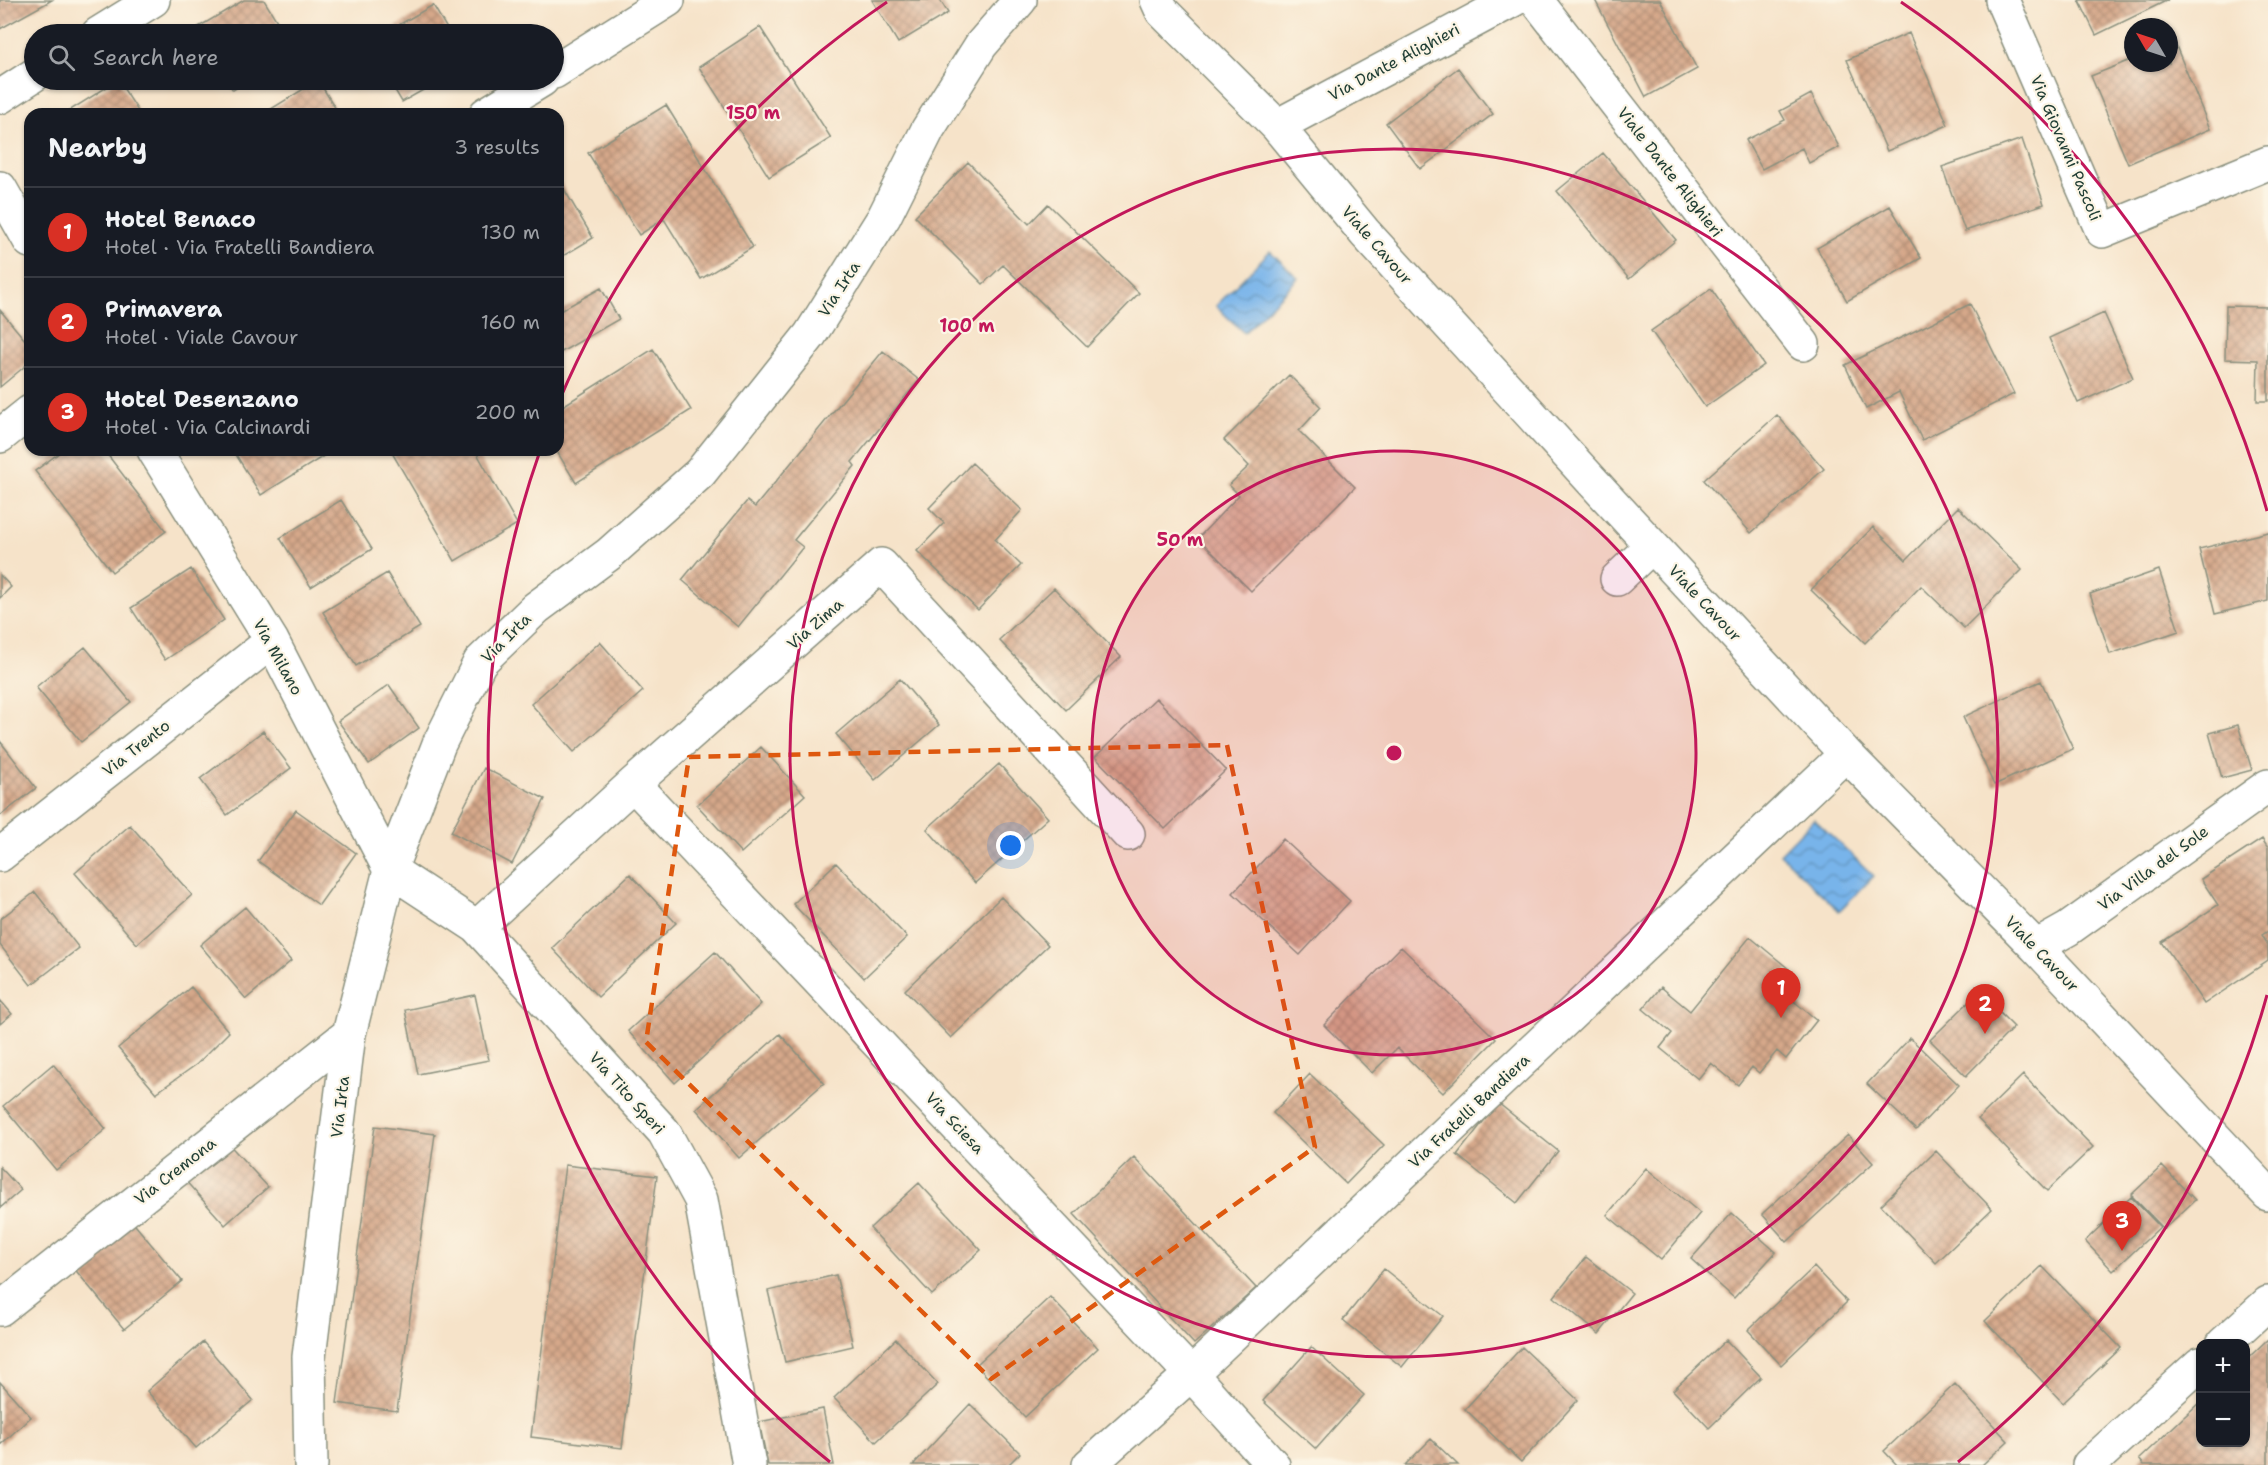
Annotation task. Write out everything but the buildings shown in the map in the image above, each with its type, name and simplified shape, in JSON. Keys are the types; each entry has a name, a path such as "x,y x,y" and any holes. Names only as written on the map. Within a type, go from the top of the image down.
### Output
{"street":[{"path":"114,24 153,0"},
{"path":"564,66 668,0"},
{"name":"Via Irta","path":"311,1465 309,1357 349,1034 390,870 439,744 480,662 536,608 609,554 700,473 810,335 884,217 928,129 981,45 1020,0"},
{"name":"Viale Cavour","path":"1157,0 1162,11 1277,126 1365,233 1652,546 1846,754 2036,947 2268,1194"},
{"name":"Via Dante Alighieri","path":"1277,126 1513,0"},
{"name":"Viale Dante Alighieri","path":"1536,0 1803,345"},
{"name":"Via Giovanni Pascoli","path":"2002,0 2102,231 2268,163"},
{"path":"0,97 24,81"},
{"path":"496,108 526,90"},
{"path":"0,188 24,230"},
{"path":"0,436 24,417"},
{"name":"Via Milano","path":"158,456 272,641 390,870"},
{"path":"1617,579 1652,546"},
{"name":"Via Zima","path":"477,927 633,784 882,565 1128,834"},
{"name":"Via Trento","path":"0,855 272,641"},
{"name":"Via Fratelli Bandiera","path":"1089,1465 1191,1374 1846,754"},
{"name":"Via Sciesa","path":"633,784 1191,1374 1273,1465"},
{"name":"Via Villa del Sole","path":"2036,947 2068,929 2268,786"},
{"name":"Via Tito Speri","path":"390,870 477,927 664,1132 702,1200 750,1465"},
{"name":"Via Cremona","path":"0,1309 349,1034"},
{"path":"2228,1339 2268,1302"},
{"path":"2089,1465 2196,1368"}],"highlighted area":[{"path":"1227,745 1315,1147 991,1379 646,1042 689,757"}],"water":[{"path":"1270,251 1298,278 1244,333 1216,306"},
{"path":"1814,819 1874,876 1839,911 1780,854"}],"place":[{"name":"Hotel Benaco","path":"1781,1018"},
{"name":"Primavera","path":"1985,1034"},
{"name":"Hotel Desenzano","path":"2122,1251"}]}
